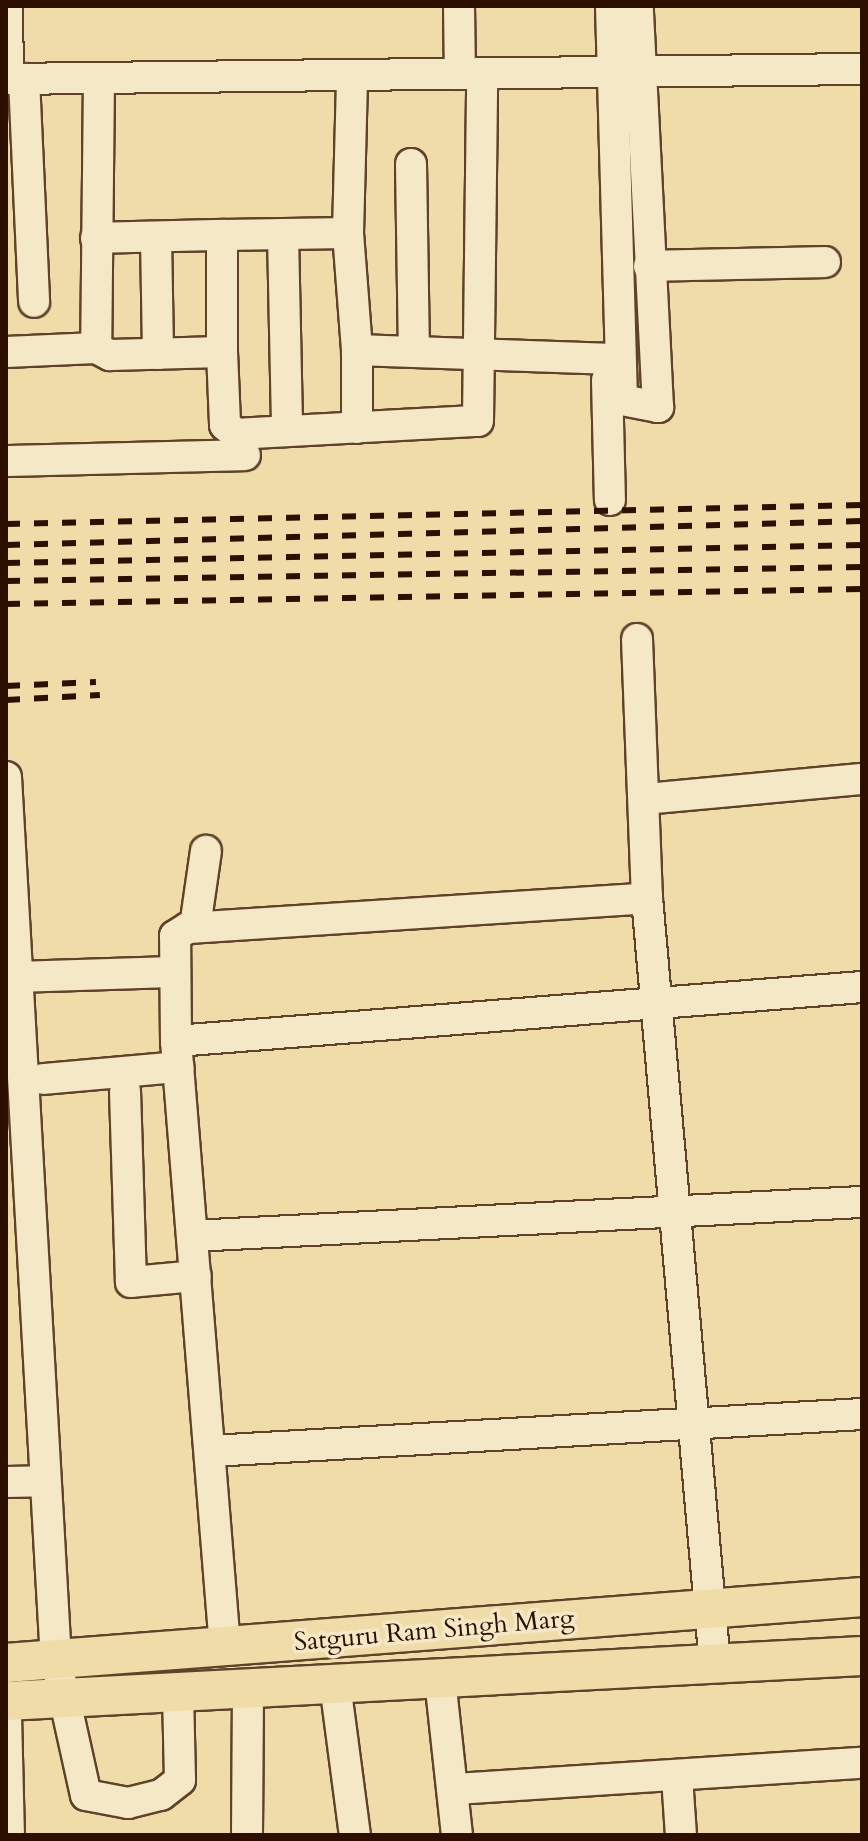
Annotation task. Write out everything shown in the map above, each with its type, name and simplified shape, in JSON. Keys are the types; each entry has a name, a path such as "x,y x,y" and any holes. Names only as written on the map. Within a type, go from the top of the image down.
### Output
{"main road":[{"name":"Satguru Ram Singh Marg","path":"6,1663 862,1597"},
{"name":"Satguru Ram Singh Marg","path":"6,1701 862,1656"}],"street":[{"path":"7,6 34,302"},
{"path":"222,235 222,352 229,431 475,425 480,353 471,74 459,6"},
{"path":"611,6 626,73 649,266 658,407 624,405 614,358"},
{"path":"610,500 626,73 638,6"},
{"path":"13,79 862,69"},
{"path":"352,75 348,233 357,350 357,428"},
{"path":"96,348 99,78"},
{"path":"411,164 414,352"},
{"path":"96,238 348,233"},
{"path":"283,234 287,431"},
{"path":"156,237 158,354"},
{"path":"649,266 825,262"},
{"path":"6,352 96,348 110,355 222,352"},
{"path":"357,350 614,358"},
{"path":"6,461 245,455"},
{"path":"637,639 647,898 660,1007 698,1425 715,1664"},
{"path":"6,777 15,977 12,1024 20,1307 45,1481 56,1660 86,1795 128,1803 161,1795 180,1780 178,1692"},
{"path":"645,799 862,779"},
{"path":"195,927 206,851"},
{"path":"225,1647 177,1054 173,972 175,936 195,927 647,898"},
{"path":"15,977 173,972"},
{"path":"43,1079 177,1054 862,987"},
{"path":"125,1091 131,1282 196,1276"},
{"path":"192,1236 678,1208 862,1202"},
{"path":"211,1451 862,1414"},
{"path":"6,1482 45,1481"},
{"path":"440,1679 455,1789 457,1835"},
{"path":"335,1684 355,1835"},
{"path":"247,1835 248,1689"},
{"path":"6,1715 9,1835"},
{"path":"455,1789 862,1763"},
{"path":"677,1777 681,1835"}],"railway":[{"path":"6,524 862,505"},
{"path":"6,545 862,521"},
{"path":"6,563 862,545"},
{"path":"6,581 862,567"},
{"path":"6,604 862,589"},
{"path":"6,686 96,682"},
{"path":"6,700 100,695"}]}
